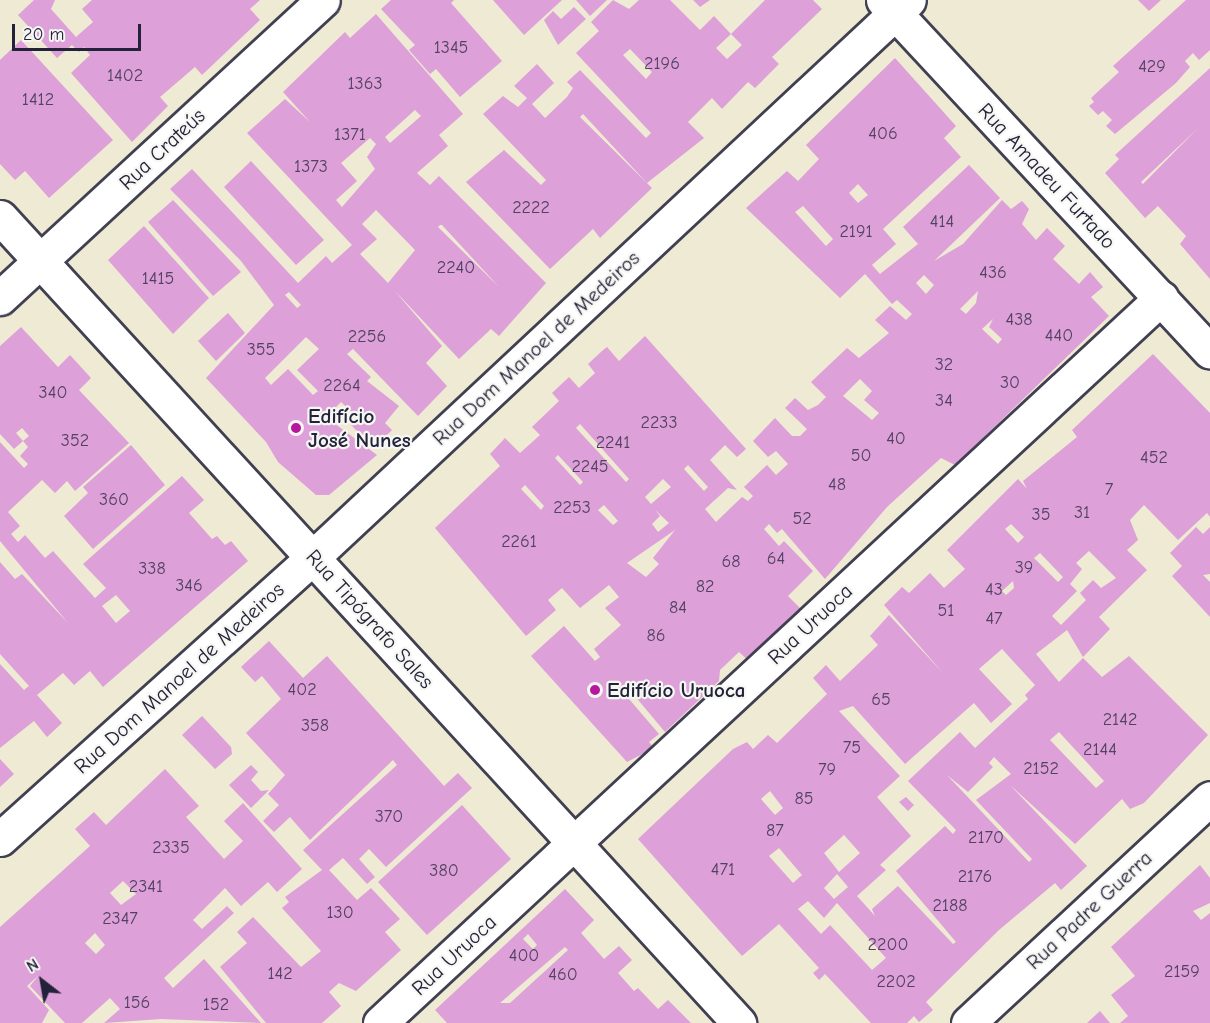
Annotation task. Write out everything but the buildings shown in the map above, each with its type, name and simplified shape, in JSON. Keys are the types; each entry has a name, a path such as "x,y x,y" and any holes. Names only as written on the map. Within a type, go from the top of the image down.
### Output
{"street":[{"name":"Rua Crateús","path":"0,298 323,0"},
{"name":"Rua Amadeu Furtado","path":"896,4 1210,352"},
{"name":"Rua Dom Manoel de Medeiros","path":"0,839 314,556 896,4"},
{"name":"Rua Tipógrafo Sales","path":"0,217 314,556 573,844 740,1023"},
{"name":"Rua Uruoca","path":"380,1023 1161,298"},
{"name":"Rua Padre Guerra","path":"968,1023 1210,798"}],"place":[{"name":"Edifício José Nunes","path":"296,428"},
{"name":"Edifício Uruoca","path":"595,690"}]}
